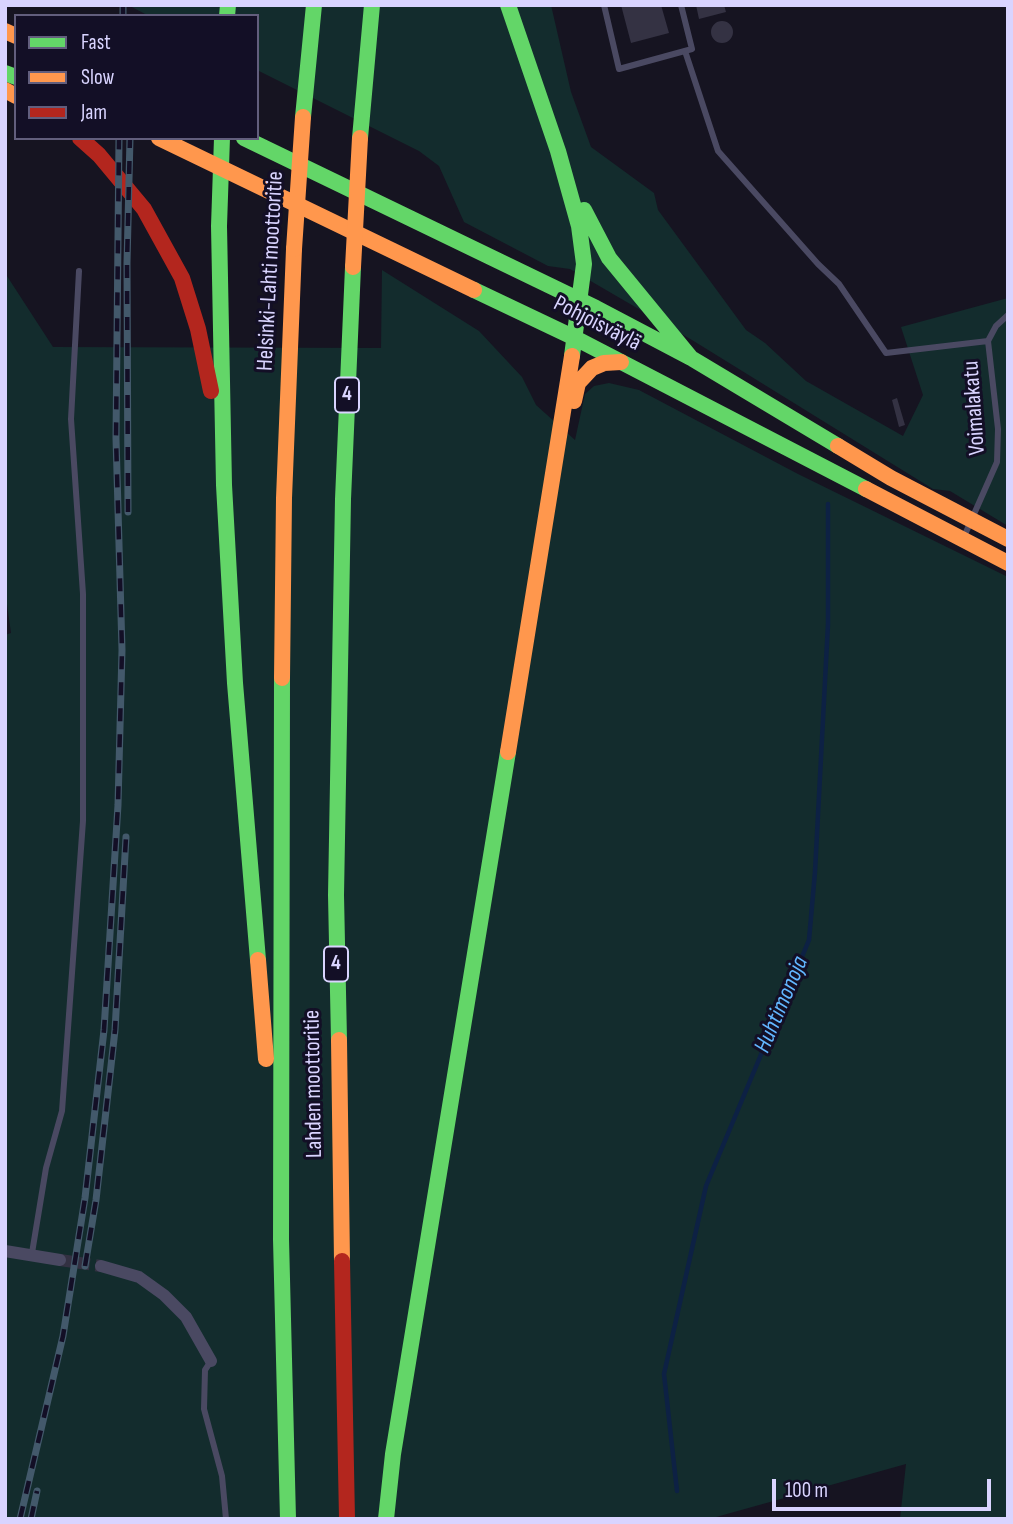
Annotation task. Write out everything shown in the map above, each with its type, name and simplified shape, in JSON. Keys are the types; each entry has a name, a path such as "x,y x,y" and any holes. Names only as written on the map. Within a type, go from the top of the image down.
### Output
{"main road":[{"name":"Helsinki-Lahti moottoritie","path":"284,540 294,249 314,5"},
{"name":"Lahden moottoritie","path":"346,1519 335,996 342,523 360,138 372,5"},
{"path":"386,1519 393,1454 437,1175 560,431 581,300 584,264 579,226 558,151 508,5"},
{"path":"82,140 99,155 144,209 182,278 208,374 224,485"},
{"name":"Pohjoisväylä","path":"163,140 575,338 962,541 1008,562"},
{"path":"222,140 219,253 224,485 234,683 281,1239"},
{"name":"Pohjoisväylä","path":"248,140 581,300 691,358 891,478 1008,539"},
{"path":"558,151 597,239 609,258 691,358"},
{"path":"560,431 572,410 578,383 592,368 604,363 621,362"},
{"name":"Lahden moottoritie","path":"284,540 279,895 281,1239 288,1519"}],"street":[{"path":"5,1251 32,1253 61,1260"},
{"path":"101,1266 139,1277 164,1296 186,1317 211,1361"}],"lane":[{"path":"604,5 620,69 692,49 681,5"},
{"path":"685,51 718,151 839,284 887,353 988,341"},
{"path":"32,1253 46,1168 62,1111 83,821 83,594 71,419 79,271"},
{"name":"Voimalakatu","path":"962,541 998,462 998,429 988,341 996,326 1008,314"},
{"path":"211,1361 205,1370 204,1409 222,1476 226,1519"}],"green space":[{"path":"128,5 551,5 571,92 591,147 654,193 658,210 746,330 765,343 806,381 903,436 923,395 901,327 1008,298 1008,526 950,491 933,489 692,340 570,269 548,266 464,222 439,166 419,151 259,71 259,14 145,14"},
{"path":"382,270 479,331 522,377 536,405 575,440 585,394 594,386 609,383 639,390 798,474 1008,577 1008,1519 900,1519 906,1464 709,1519 5,1519 5,635 11,633 5,590 5,273 53,347 381,348"}],"building":[{"path":"621,5 661,5 669,33 631,43"},
{"path":"696,5 724,5 726,12 699,19"},
{"path":"722,21 730,24 733,32 730,40 722,43 714,40 711,32 714,24"},
{"path":"897,398 905,425 899,427 892,400"}],"waterway":[{"name":"Huhtimonoja","path":"677,1491 664,1374 706,1186 809,940 828,624 828,504"}],"tunnel":[{"path":"60,1260 101,1266"}],"railway":[{"path":"123,5 123,14"},
{"path":"20,1519 63,1336 85,1198 104,1030 118,805 122,650 116,438 119,140"},
{"path":"128,512 127,263 130,140"},
{"path":"85,1266 96,1200 115,1030 126,837"},
{"path":"31,1519 37,1491"}],"traffic: fast":[{"path":"227,14 228,5"},
{"path":"303,117 314,5"},
{"path":"360,138 372,5"},
{"path":"508,5 558,151 579,226 584,264 572,356"},
{"path":"5,73 14,76"},
{"path":"222,140 219,226 224,485 235,683 258,960"},
{"path":"248,140 596,308 691,358 838,446"},
{"path":"584,210 609,258 691,358"},
{"path":"339,1040 336,895 343,499 353,267"},
{"path":"474,290 575,338 866,489"},
{"path":"282,678 281,1239 288,1519"},
{"path":"386,1519 393,1454 508,752"}],"traffic: slow":[{"path":"5,31 14,35"},
{"path":"5,90 14,95"},
{"path":"294,249 303,117"},
{"path":"353,267 360,138"},
{"path":"163,140 474,290"},
{"path":"282,678 284,498 294,249"},
{"path":"508,752 572,356"},
{"path":"574,401 578,383 592,368 604,363 621,362"},
{"path":"838,446 891,478 1008,539"},
{"path":"866,489 1008,563"},
{"path":"258,960 266,1059"},
{"path":"339,1040 342,1261"}],"traffic: jam":[{"path":"82,140 99,155 144,209 182,278 198,329 211,391"},
{"path":"342,1261 347,1519"}]}
